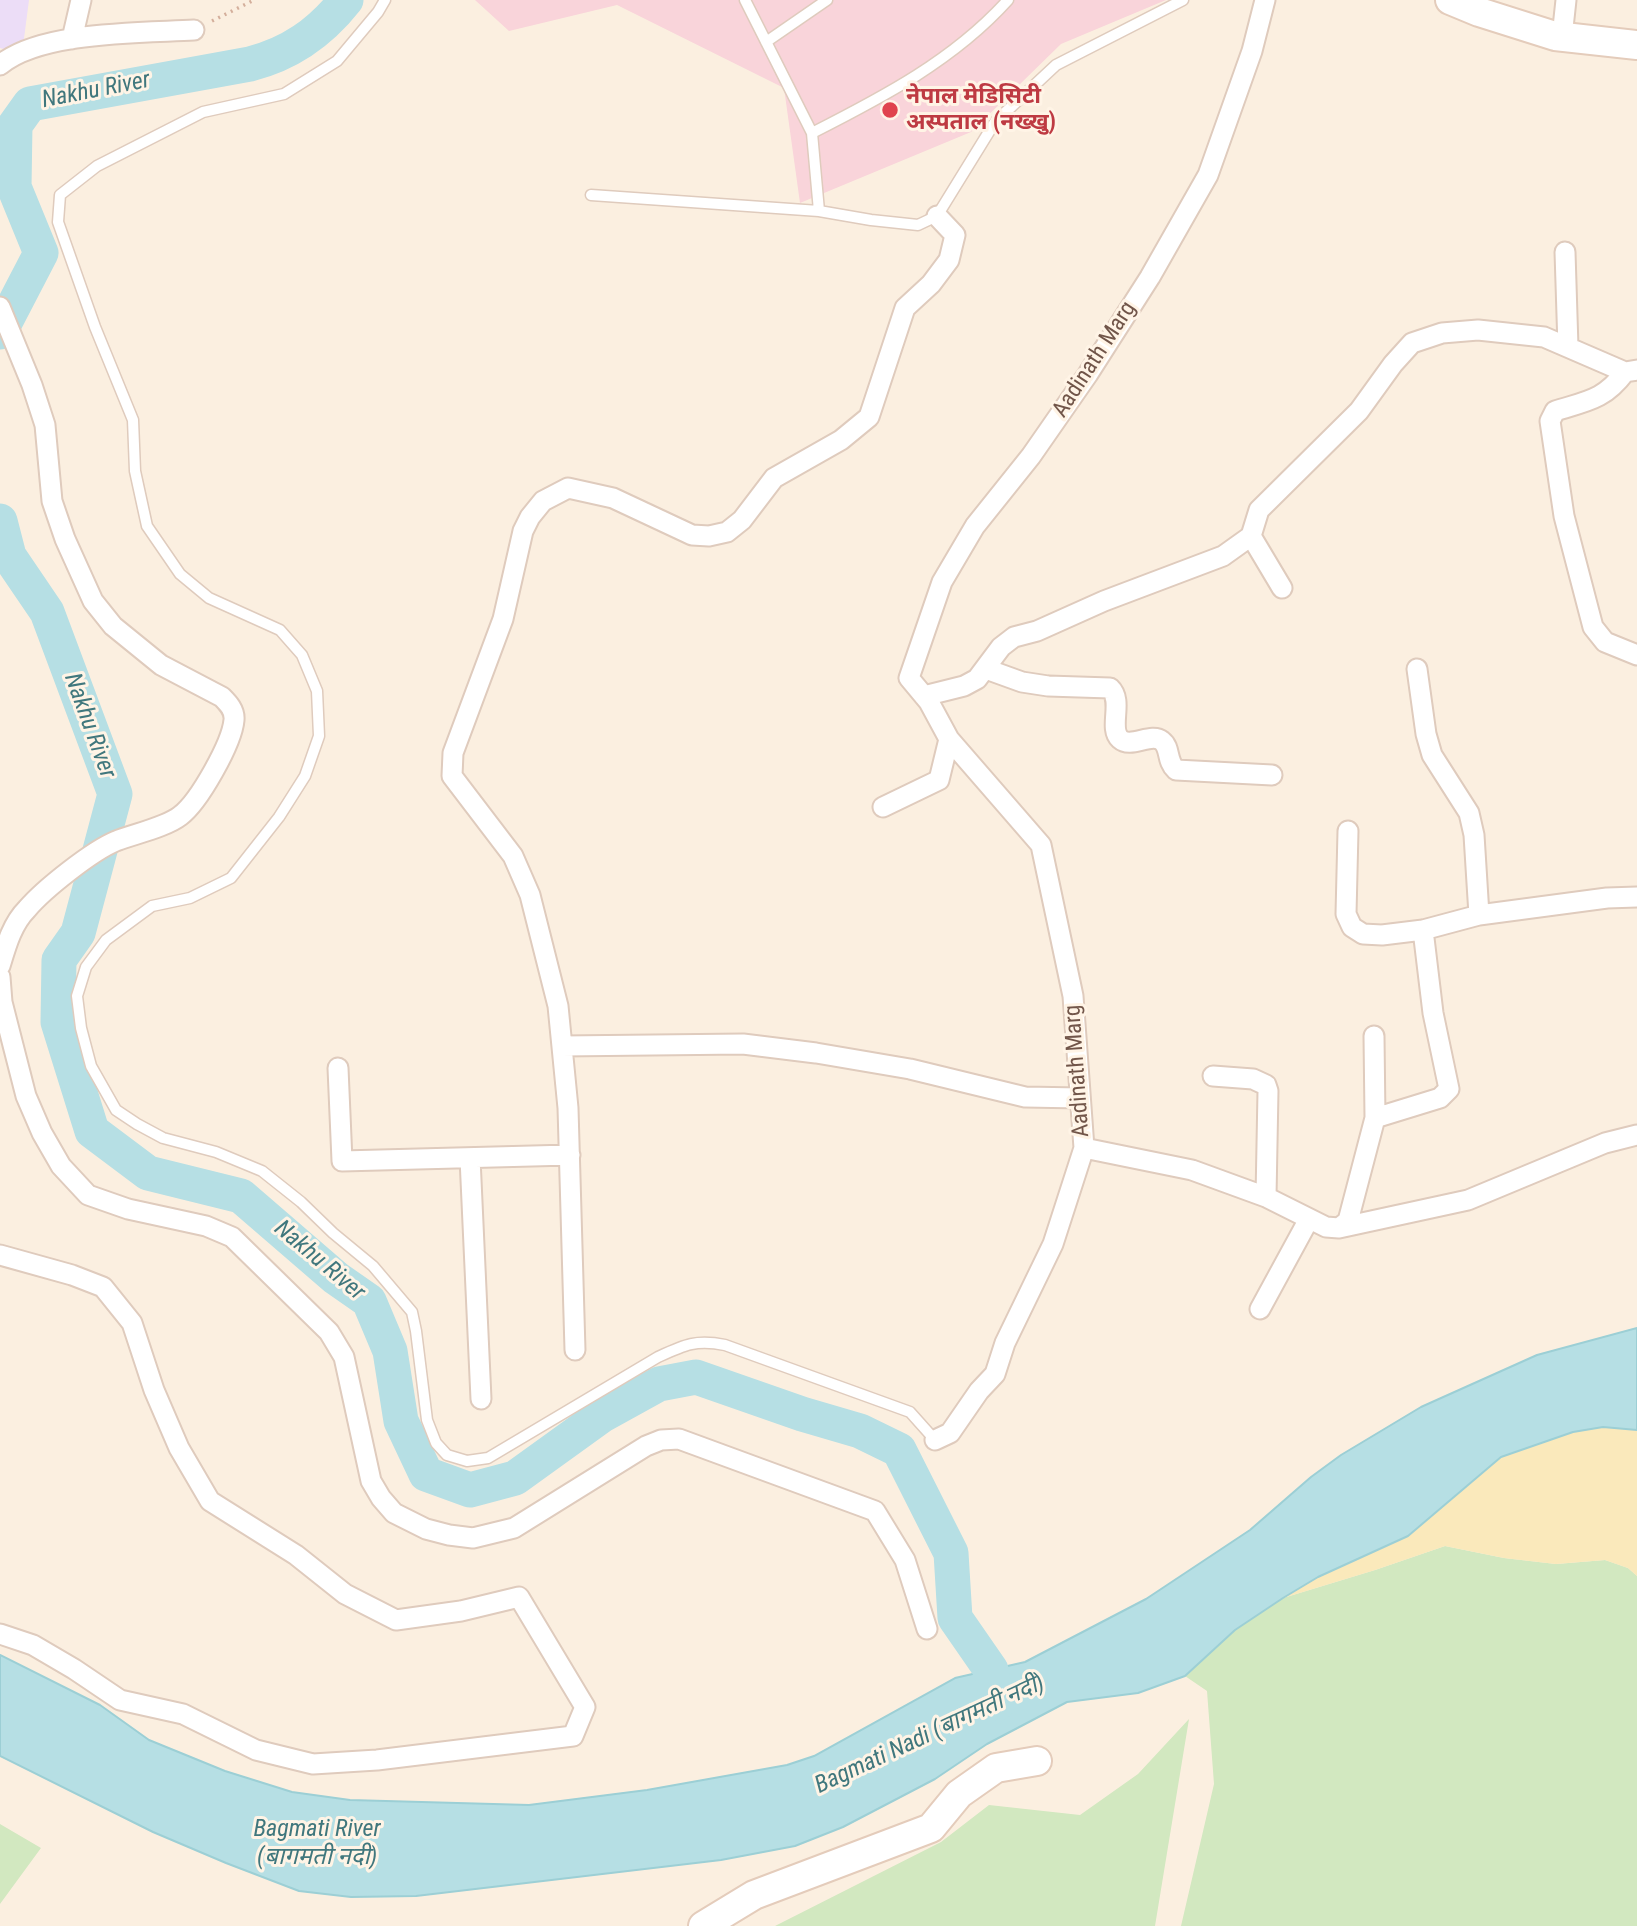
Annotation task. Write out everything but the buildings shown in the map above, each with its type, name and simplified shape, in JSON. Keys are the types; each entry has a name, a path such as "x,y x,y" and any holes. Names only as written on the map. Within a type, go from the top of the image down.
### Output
{"street":[{"path":"72,39 81,0"},
{"name":"Aadinath Marg","path":"935,1440 950,1433 979,1391 995,1374 1005,1343 1053,1244 1084,1148 1073,996 1041,845 949,739 927,699 909,678 942,582 975,526 1031,456 1088,374 1150,276 1208,175 1252,51 1265,0"},
{"path":"1450,0 1479,12 1562,37 1637,46"},
{"path":"1562,37 1566,0"},
{"path":"0,65 10,56 29,49 72,39 194,30"},
{"path":"575,1350 568,1108 558,1006 530,895 513,856 452,776 453,753 503,619 523,531 543,501 568,488 613,498 692,535 709,536 727,532 742,520 774,478 841,440 869,417 905,308 931,284 949,260 955,235 937,216"},
{"path":"1566,252 1568,347"},
{"path":"0,307 32,385 45,425 52,501 65,539 93,601 113,626 161,665 222,697 230,705 235,717 229,741 208,781 181,816 100,848 63,878 26,909 7,940 0,966"},
{"path":"927,699 977,679 1001,647 1014,637 1037,631 1104,601 1223,556 1251,536 1259,510 1359,411 1412,343 1442,333 1478,330 1544,337 1631,371 1612,389 1595,399 1555,411 1550,421 1563,516 1593,627 1605,642 1637,655"},
{"path":"1251,536 1282,588"},
{"path":"986,668 1022,682 1048,686 1110,688 1116,700 1118,738 1125,742 1157,738 1167,747 1170,764 1176,770 1272,775"},
{"path":"1417,669 1426,734 1432,755 1469,813 1474,835 1479,915"},
{"path":"883,807 939,780 949,739"},
{"path":"1348,831 1346,914 1352,927 1363,934 1382,935 1423,930 1479,915 1607,898 1637,897"},
{"path":"1375,1118 1440,1098 1449,1089 1433,1013 1423,930"},
{"path":"0,977 2,1002 26,1096 41,1133 61,1166 89,1195 128,1209 206,1226 232,1237 329,1332 344,1357 371,1481 394,1513 426,1529 472,1538 514,1528 646,1446 661,1440 678,1439 875,1511 905,1560 927,1629"},
{"path":"1339,1228 1348,1221 1375,1118 1374,1036"},
{"path":"562,1045 743,1044 910,1069 1025,1097 1080,1098"},
{"path":"338,1068 342,1161 570,1155"},
{"path":"1213,1076 1253,1079 1266,1086 1266,1197"},
{"path":"1084,1148 1192,1170 1266,1197 1325,1227 1339,1228 1468,1200 1605,1143 1637,1135"},
{"path":"470,1158 481,1399"},
{"path":"1260,1309 1310,1219"},
{"path":"0,1255 72,1275 103,1287 132,1322 153,1390 179,1448 210,1501 296,1555 345,1594 396,1620 461,1611 519,1597 585,1707 573,1736 377,1760 313,1764 256,1750 183,1714 120,1700 33,1645 0,1634"},
{"path":"702,1926 754,1895 931,1828 959,1794 996,1768 1037,1761"}],"lane":[{"path":"385,0 379,12 337,61 284,94 203,112 97,166 60,195 58,222 95,327 133,420 135,471 148,526 180,574 209,598 280,630 302,655 317,691 319,736 305,776 279,817 231,878 190,898 152,906 106,940 86,967 77,996 81,1028 92,1066 116,1110 163,1138 216,1152 262,1171 373,1266 412,1312 427,1420 436,1443 447,1455 467,1461 488,1458 658,1357 685,1345 705,1341 725,1345 910,1412 935,1440"},
{"path":"746,0 812,133 819,211"},
{"path":"766,41 827,0"},
{"path":"812,133 895,89 946,57 1007,0"},
{"path":"592,195 819,211 918,225 937,216 995,122 1056,65 1183,0"}],"path":[{"path":"194,30 254,0"}],"shaded area":[{"path":"0,0 29,0 22,54 0,48"},
{"name":"नेपाल मेडिसिटी अस्पताल (नख्खु)","path":"475,0 1166,0 1061,44 971,132 800,203 784,88 617,5 509,31"}],"green space":[{"path":"1445,1546 1504,1558 1556,1564 1605,1560 1628,1568 1637,1576 1637,1926 1181,1926 1214,1784 1207,1691 1185,1676 1235,1630 1283,1598"},
{"path":"1189,1719 1155,1926 775,1926 941,1842 989,1805 1080,1815 1138,1774"},
{"path":"0,1824 41,1848 0,1904"}],"sand":[{"path":"1603,1427 1637,1430 1637,1576 1628,1568 1605,1560 1556,1564 1504,1558 1445,1546 1283,1598 1318,1577 1408,1536 1501,1457 1573,1432"}],"water":[{"path":"1637,1328 1637,1430 1603,1427 1573,1432 1501,1457 1408,1536 1318,1577 1283,1598 1235,1630 1185,1676 1138,1693 1067,1702 987,1744 935,1779 843,1827 795,1846 721,1860 416,1896 351,1897 299,1891 226,1863 153,1832 0,1756 0,1655 100,1705 149,1740 225,1771 292,1792 350,1800 529,1805 647,1790 787,1765 814,1756 955,1678 1025,1662 1146,1599 1250,1530 1311,1477 1341,1455 1421,1407 1537,1355"}],"waterway":[{"name":"Nakhu River","path":"0,332 41,253 14,187 15,125 30,104 265,60 303,41 326,23 346,0"},
{"name":"Nakhu River","path":"0,521 9,556 47,612 115,794 78,933 59,960 58,1022 92,1131 148,1173 241,1196 336,1278 369,1301 390,1351 401,1421 426,1474 470,1490 515,1478 601,1416 659,1384 696,1377 860,1431 899,1450 951,1553 955,1618 991,1670 998,1703"}],"place":[{"name":"नेपाल मेडिसिटी अस्पताल (नख्खु)","path":"890,110"}],"water label":[{"name":"Bagmati Nadi (बागमती नदी)","path":"930,1735"},
{"name":"Bagmati River (बागमती नदी)","path":"317,1844"}]}
